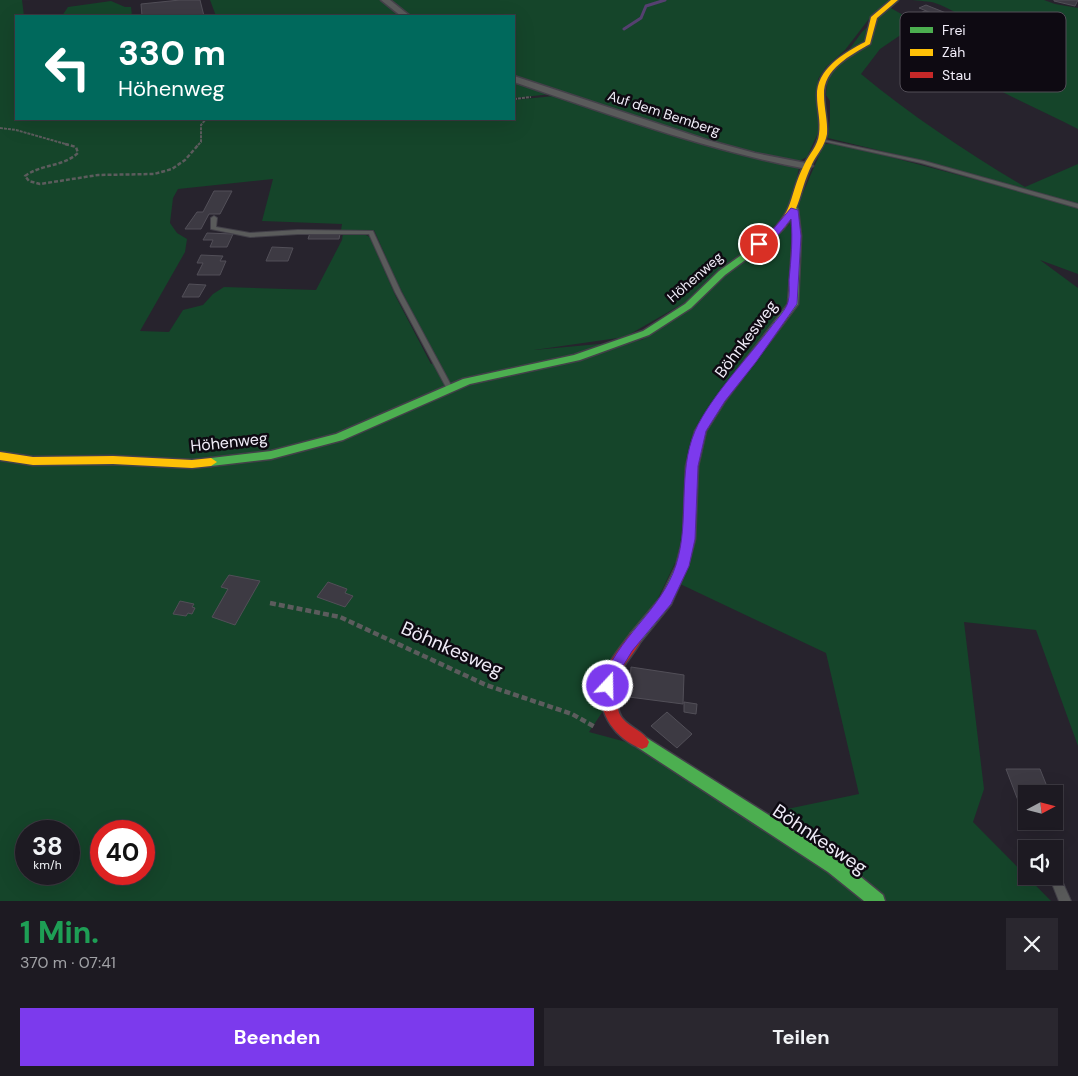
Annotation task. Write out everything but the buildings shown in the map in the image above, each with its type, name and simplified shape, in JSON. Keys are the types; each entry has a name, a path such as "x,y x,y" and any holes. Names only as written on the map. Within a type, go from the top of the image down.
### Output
{"street":[{"path":"385,0 405,15"},
{"name":"Höhenweg","path":"0,456 34,461 113,460 192,464 271,455 339,437 467,381 576,358 646,333 688,306 722,272 773,235 794,210 806,166 822,140 824,114 820,92 826,76 842,57 868,43 874,17 895,0"},
{"name":"Auf dem Bemberg","path":"515,79 557,95 656,125 703,142 754,156 806,166"},
{"name":"Böhnkesweg","path":"794,210 797,236 793,304 752,360 721,398 701,431 692,466 689,539 682,566 666,600 627,647 614,669 608,686 612,713 618,724 745,810 803,845 877,901"}],"lane":[{"path":"822,140 922,162 1078,206"},
{"path":"214,218 213,228 239,234 371,232 398,292 448,388"},
{"path":"1058,885 1064,901"}],"path":[{"path":"0,128 16,130 76,147 78,153 73,158 31,170 25,176 29,181 40,184 98,175 154,174 172,169 184,160 201,142 201,125 205,120"},
{"name":"Böhnkesweg","path":"270,602 340,617 486,685 572,714 590,725 608,730 618,724"}],"green space":[{"path":"0,0 22,0 24,15 15,15 15,120 515,120 515,100 554,96 707,146 795,165 799,168 790,208 782,219 684,303 625,337 534,350 642,340 789,225 824,144 836,144 883,155 1060,202 1061,200 923,161 828,138 830,101 826,95 827,80 862,32 889,7 900,13 900,35 880,49 861,74 941,134 1025,187 1078,164 1078,274 1040,260 1078,288 1078,746 1036,630 964,622 984,789 973,822 1018,868 1018,885 1035,885 1051,901 0,901","holes":["273,179 262,221 342,224 341,230 374,230 396,280 438,362 431,364 396,297 370,237 362,233 343,233 342,240 316,290 224,287 213,294 203,305 183,310 169,332 140,331 185,252 187,239 177,233 170,223 173,198 178,189","687,538 678,583 826,653 859,794 759,815 630,743 589,732 607,705"]},
{"path":"210,0 383,0 403,15 216,15"},
{"path":"388,0 891,0 872,15 845,50 826,67 818,79 818,133 807,157 799,161 708,143 552,94 515,98 515,15 409,15"},
{"path":"912,0 1044,0 1078,8 1078,129 1002,92 1066,92 1066,12 954,12 941,5"},
{"path":"111,1 125,7 131,7 132,15 63,15 68,7"}],"waterway":[{"path":"624,29 641,18 646,6 665,0"}],"traffic: fast":[{"path":"636,637 666,600 682,566 689,539 692,466 701,431 721,399 793,304 797,236 794,210"},
{"path":"211,462 271,455 339,437 467,381 576,358 646,333 688,306 722,273 768,239"},
{"path":"642,742 834,866 877,901"}],"traffic: slow":[{"path":"768,239 778,231 791,214 807,166 822,140 823,122 820,94 821,85 825,77 837,63 868,43 874,17 895,0"},
{"path":"0,456 33,461 113,460 192,464 211,462"}],"traffic: jam":[{"path":"636,637 614,669 608,686 611,713 618,725 642,742"}],"route":[{"path":"608,686 614,669 627,647 666,600 682,566 689,539 692,466 701,431 721,398 752,360 793,304 797,236 794,210 773,235 759,244"}]}
